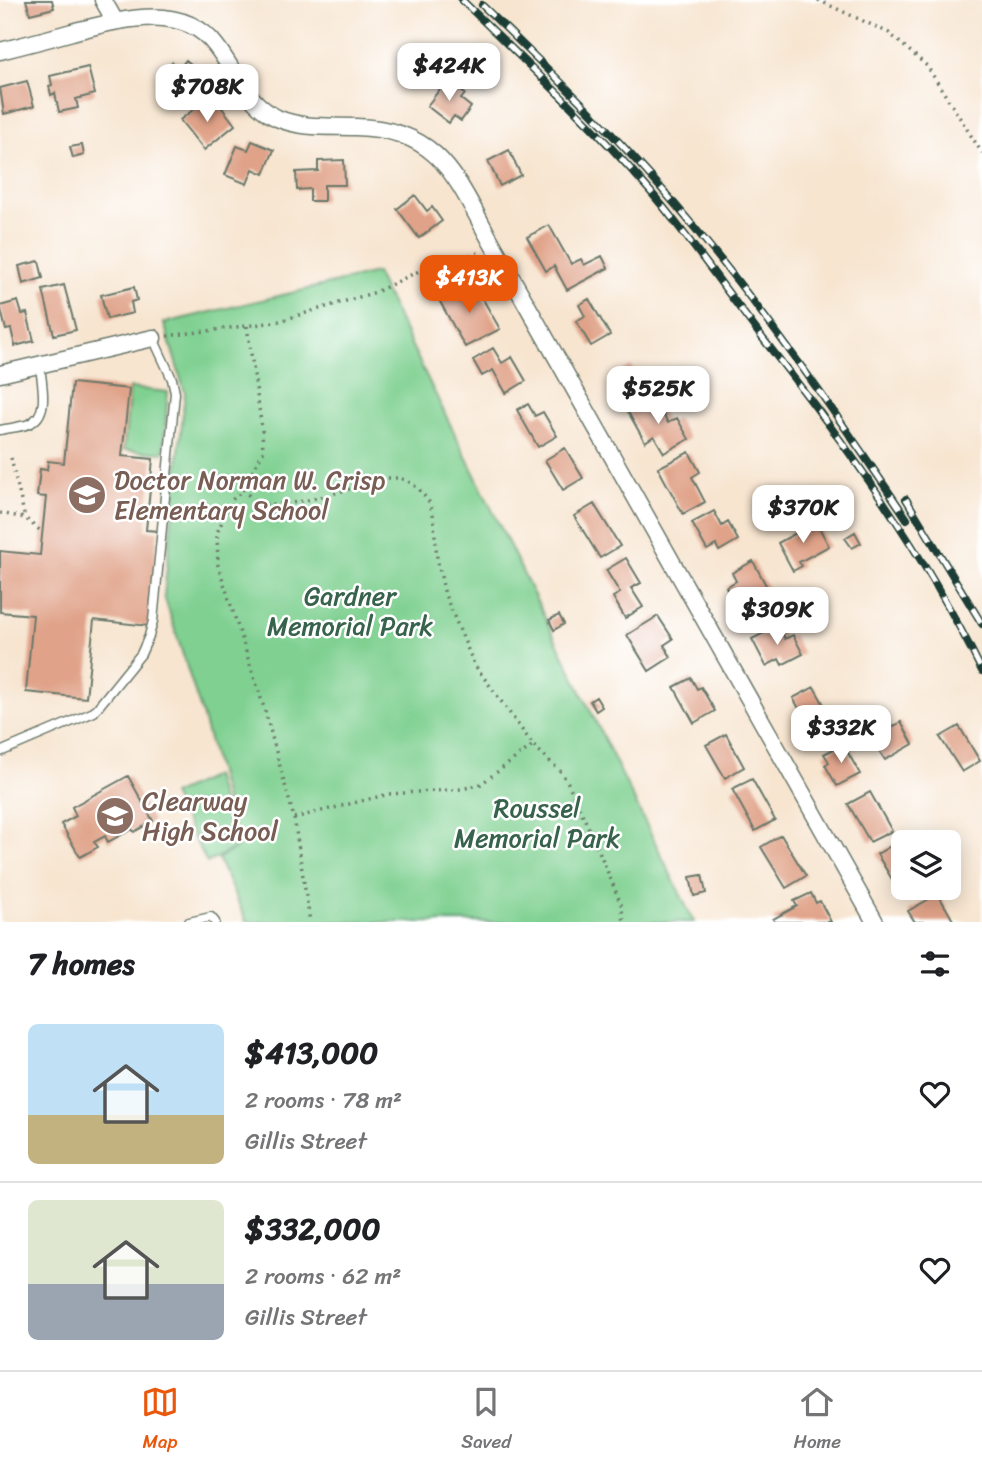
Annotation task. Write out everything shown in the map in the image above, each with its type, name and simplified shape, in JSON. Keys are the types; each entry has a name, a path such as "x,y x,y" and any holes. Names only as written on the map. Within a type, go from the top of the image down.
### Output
{"street":[{"path":"103,0 114,21"},
{"path":"0,51 114,21 158,17 175,20 205,34 215,44 245,92 260,108 277,118 311,126 376,127 417,139 433,151 449,169 876,922"},
{"path":"0,374 153,338"}],"lane":[{"path":"0,752 94,712 141,654 149,636 153,621 175,393 172,379 153,338"},
{"path":"0,429 29,424 39,416 43,406 40,365"},
{"path":"189,922 211,917 215,922"}],"path":[{"path":"818,0 889,33 927,66 982,153"},
{"path":"153,338 276,322 376,292 421,270 478,253"},
{"path":"247,326 263,453 243,489 231,501 217,533 219,565 265,710 294,818 310,922"},
{"path":"11,458 24,517"},
{"path":"243,489 256,502 274,506 295,503 386,478 399,478 419,489 433,513 437,558 445,595 474,664 533,745 561,772 568,783 621,904 624,922"},
{"path":"0,513 24,517 42,532"},
{"path":"294,818 389,794 481,785 533,745"}],"green space":[{"name":"Gardner Memorial Park","path":"376,273 694,922 247,922 218,859 238,847 202,714 164,596 185,393 164,323"},
{"path":"130,388 168,392 163,453 124,450"},
{"path":"214,776 236,847 207,863 172,795"}],"building":[{"path":"26,0 52,0 54,8 30,14"},
{"path":"186,60 205,76 184,102 157,80 172,62 179,69"},
{"path":"88,67 95,94 76,99 78,108 59,112 55,93 51,95 50,76"},
{"path":"447,80 465,94 461,99 471,107 461,121 454,116 449,123 427,106"},
{"path":"27,81 34,106 4,114 0,88"},
{"path":"202,103 210,112 219,104 235,125 204,150 180,120"},
{"path":"252,141 274,150 264,174 253,169 247,184 225,175 237,146 248,150"},
{"path":"82,145 84,155 73,158 70,147"},
{"path":"509,150 521,175 500,186 488,161"},
{"path":"344,160 345,185 324,185 324,201 310,201 310,189 297,190 296,172 318,171 318,161"},
{"path":"415,195 427,211 432,207 442,221 419,238 397,209"},
{"path":"549,225 571,264 581,259 584,265 602,256 608,268 567,290 554,266 546,271 527,237"},
{"path":"39,261 43,278 23,284 19,266"},
{"path":"469,284 476,298 481,296 500,329 465,347 439,300"},
{"path":"64,285 76,330 54,335 43,290"},
{"path":"134,287 137,300 131,302 133,313 107,319 101,295"},
{"path":"589,299 610,335 591,346 576,321 585,316 579,305"},
{"path":"18,301 22,314 27,313 34,341 15,346 11,329 6,330 0,306"},
{"path":"493,348 502,363 512,357 526,381 506,393 493,370 482,376 473,360"},
{"path":"631,366 644,389 624,401 611,378"},
{"path":"72,383 129,389 122,456 153,459 146,530 158,531 149,626 94,620 86,698 26,692 33,615 0,612 0,551 40,555 46,497 37,496 40,469 47,470 48,461 64,463"},
{"path":"654,398 668,423 677,418 689,439 664,453 654,436 645,442 628,412"},
{"path":"528,404 535,416 543,412 557,436 538,447 517,410"},
{"path":"565,448 583,478 563,490 545,460"},
{"path":"689,452 700,472 692,477 705,502 683,514 658,468"},
{"path":"594,504 620,546 600,558 574,516"},
{"path":"714,511 722,526 728,522 738,540 719,551 716,545 707,550 692,523"},
{"path":"816,522 829,546 799,562 802,566 793,571 778,543"},
{"path":"855,532 861,543 852,548 845,538"},
{"path":"626,558 641,583 631,588 643,607 625,618 613,597 620,593 606,570"},
{"path":"753,561 768,589 762,592 770,607 746,621 726,587 736,581 732,573"},
{"path":"559,615 564,624 554,630 549,620"},
{"path":"658,616 673,639 664,645 671,657 649,671 627,635"},
{"path":"778,626 785,639 793,635 803,654 782,665 779,659 766,666 752,639"},
{"path":"691,678 697,689 701,687 715,711 694,723 674,687"},
{"path":"814,687 832,719 812,731 793,698"},
{"path":"596,697 602,707 596,711 590,701"},
{"path":"901,722 913,744 885,760 872,739"},
{"path":"959,726 980,761 962,772 940,737"},
{"path":"726,734 744,767 725,778 706,745"},
{"path":"843,744 860,774 837,786 825,765 829,762 824,754"},
{"path":"128,776 153,821 108,842 105,836 94,842 98,847 80,857 61,824 76,816 72,807"},
{"path":"752,779 775,820 755,831 732,789"},
{"path":"870,792 891,832 870,842 848,804"},
{"path":"781,835 806,876 786,888 761,847"},
{"path":"891,846 891,878 877,854"},
{"path":"702,875 706,893 694,896 690,877"},
{"path":"811,893 816,903 820,901 831,922 775,922 773,919 797,906 794,901"},
{"path":"927,900 941,900 954,922 915,922 908,911"}],"railway":[{"path":"462,0 592,128 642,181 678,225 882,500 935,584 982,671"},
{"path":"482,5 604,126 674,203 736,279 795,358 907,519"},
{"path":"906,499 982,624"}],"place":[{"name":"Doctor Norman W. Crisp Elementary School","path":"87,495"},
{"name":"Clearway High School","path":"115,816"}],"park label":[{"name":"Roussel Memorial Park","path":"537,823"}]}
